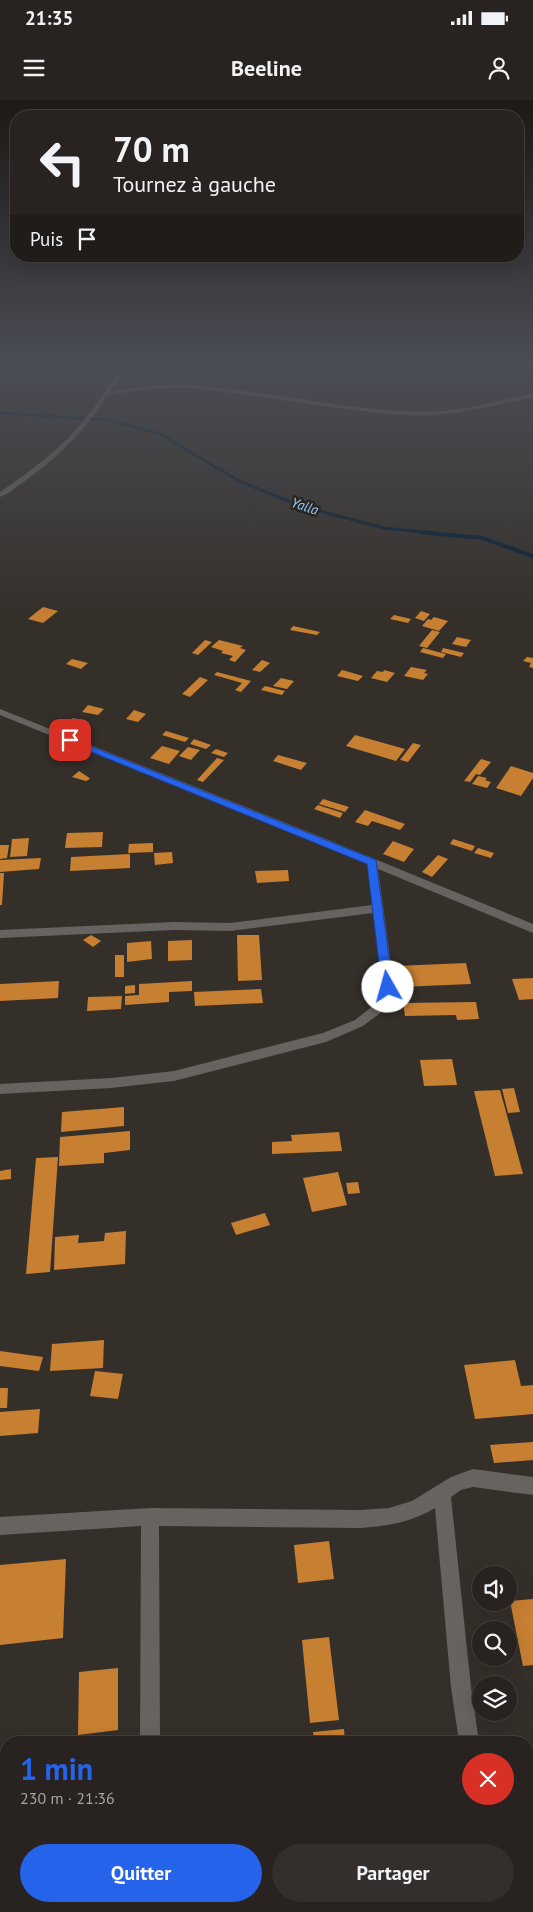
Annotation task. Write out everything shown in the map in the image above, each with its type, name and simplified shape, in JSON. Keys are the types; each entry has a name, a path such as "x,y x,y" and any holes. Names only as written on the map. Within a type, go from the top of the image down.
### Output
{"street":[{"path":"0,494 59,450"},
{"path":"0,712 533,929"},
{"path":"0,1089 111,1083 174,1076 326,1037 359,1023 380,1008 388,987 372,862"},
{"path":"0,934 174,926 230,927 378,908"},
{"path":"0,1526 150,1517 360,1519 389,1517 416,1508 457,1483 473,1478 533,1486"},
{"path":"442,1493 461,1687 468,1736"},
{"path":"150,1517 150,1736"}],"building":[{"path":"43,607 58,611 43,623 28,619"},
{"path":"421,611 430,614 424,621 415,618"},
{"path":"394,615 411,619 408,623 390,619"},
{"path":"434,617 448,621 439,631 422,626 428,619 431,620"},
{"path":"293,626 320,632 317,635 290,630"},
{"path":"432,630 440,632 427,648 419,646"},
{"path":"457,637 471,640 466,647 452,644"},
{"path":"205,640 212,642 198,655 192,653"},
{"path":"219,640 243,646 240,648 246,650 235,662 229,660 233,656 221,653 223,651 211,647"},
{"path":"423,648 446,654 443,658 420,652"},
{"path":"443,648 464,653 461,657 441,652"},
{"path":"527,657 533,658 533,668 529,667 531,663 523,661"},
{"path":"72,659 88,663 81,669 66,664"},
{"path":"262,660 270,663 260,672 252,670"},
{"path":"411,667 427,670 424,673 428,674 423,680 404,676"},
{"path":"342,670 363,676 358,681 337,676"},
{"path":"384,670 395,673 387,682 371,678 377,671 383,672"},
{"path":"217,672 251,681 241,692 235,690 242,683 214,675"},
{"path":"200,677 208,680 190,697 182,694"},
{"path":"281,678 294,681 287,689 273,686"},
{"path":"265,686 285,691 282,695 261,690"},
{"path":"88,705 104,709 98,715 82,712"},
{"path":"134,710 146,714 138,722 126,719"},
{"path":"73,718 81,720 69,731 61,729"},
{"path":"166,731 189,738 185,742 162,735"},
{"path":"355,735 405,749 396,761 346,746"},
{"path":"194,739 211,745 206,749 190,744"},
{"path":"413,743 421,745 408,762 400,760"},
{"path":"162,746 180,751 169,764 150,758"},
{"path":"188,747 200,750 191,760 179,756"},
{"path":"216,749 228,753 224,757 211,753"},
{"path":"278,755 307,763 301,770 273,761"},
{"path":"217,758 224,760 203,782 197,780"},
{"path":"481,759 491,762 480,775 476,774 470,782 464,781"},
{"path":"511,766 533,773 533,778 521,796 496,788"},
{"path":"79,771 90,779 86,781 72,777"},
{"path":"478,776 487,778 485,780 491,782 487,788 472,784"},
{"path":"323,799 349,807 345,812 319,804"},
{"path":"318,805 343,813 340,818 314,809"},
{"path":"365,810 405,824 400,830 372,821 368,826 355,822"},
{"path":"103,832 102,847 65,848 67,833"},
{"path":"29,838 27,856 10,857 12,839"},
{"path":"453,839 475,846 472,851 450,844"},
{"path":"393,841 414,849 404,862 383,854"},
{"path":"153,843 153,852 128,853 129,844"},
{"path":"0,845 9,845 7,858 0,859"},
{"path":"478,848 494,853 491,858 474,853"},
{"path":"172,852 173,863 155,865 154,853"},
{"path":"130,854 130,868 70,871 71,857"},
{"path":"438,855 448,859 432,877 422,872"},
{"path":"41,858 39,869 0,872 0,860"},
{"path":"288,870 289,881 257,883 255,871"},
{"path":"0,873 4,873 2,905 0,905"},
{"path":"91,935 101,941 93,947 83,940"},
{"path":"237,935 259,935 262,980 238,981"},
{"path":"192,940 192,960 168,961 168,941"},
{"path":"151,941 152,959 127,962 127,943"},
{"path":"115,955 124,955 124,977 115,977"},
{"path":"466,963 471,984 400,987 396,966"},
{"path":"533,978 533,999 519,1000 512,979"},
{"path":"59,981 58,998 0,1001 0,984"},
{"path":"192,981 192,991 169,992 169,1002 125,1005 125,996 139,995 139,984"},
{"path":"135,985 135,993 125,994 125,986"},
{"path":"261,989 263,1003 195,1006 194,992"},
{"path":"122,996 121,1009 87,1011 88,997"},
{"path":"476,1002 479,1019 457,1020 456,1015 405,1016 403,1003"},
{"path":"452,1059 457,1085 424,1086 420,1060"},
{"path":"514,1088 520,1112 508,1113 502,1089"},
{"path":"500,1090 523,1174 495,1176 474,1091"},
{"path":"124,1107 124,1126 61,1132 62,1112"},
{"path":"130,1131 130,1150 104,1153 104,1163 59,1166 60,1137"},
{"path":"339,1132 342,1151 272,1154 272,1142 292,1141 291,1135"},
{"path":"58,1157 50,1272 26,1274 36,1158"},
{"path":"11,1169 11,1179 0,1180 0,1171"},
{"path":"338,1172 347,1205 312,1212 303,1178"},
{"path":"358,1182 360,1193 348,1194 346,1183"},
{"path":"265,1213 270,1225 236,1235 231,1223"},
{"path":"126,1231 125,1264 54,1270 55,1237 79,1235 78,1243 104,1241 105,1233"},
{"path":"104,1340 103,1368 50,1371 52,1344"},
{"path":"0,1351 43,1357 39,1371 0,1366"},
{"path":"515,1360 521,1386 533,1385 533,1414 475,1419 464,1365"},
{"path":"95,1371 123,1374 118,1399 90,1396"},
{"path":"0,1388 8,1388 7,1408 0,1408"},
{"path":"40,1409 38,1433 0,1436 0,1412"},
{"path":"533,1442 533,1460 494,1463 490,1445"},
{"path":"329,1541 334,1579 298,1583 294,1545"},
{"path":"66,1559 63,1638 0,1645 0,1565"},
{"path":"533,1599 533,1665 523,1666 517,1636 517,1621 514,1621 512,1611 517,1611 517,1600"},
{"path":"329,1637 339,1720 310,1723 302,1640"},
{"path":"118,1668 118,1730 78,1735 79,1672"},
{"path":"344,1729 345,1736 313,1736 313,1732"}],"waterway":[{"name":"Yalla","path":"186,450 239,481 300,506 384,528 432,533"},
{"name":"Yalla","path":"419,532 482,538 533,556"}],"route":[{"path":"70,740 372,862 388,987"}]}
